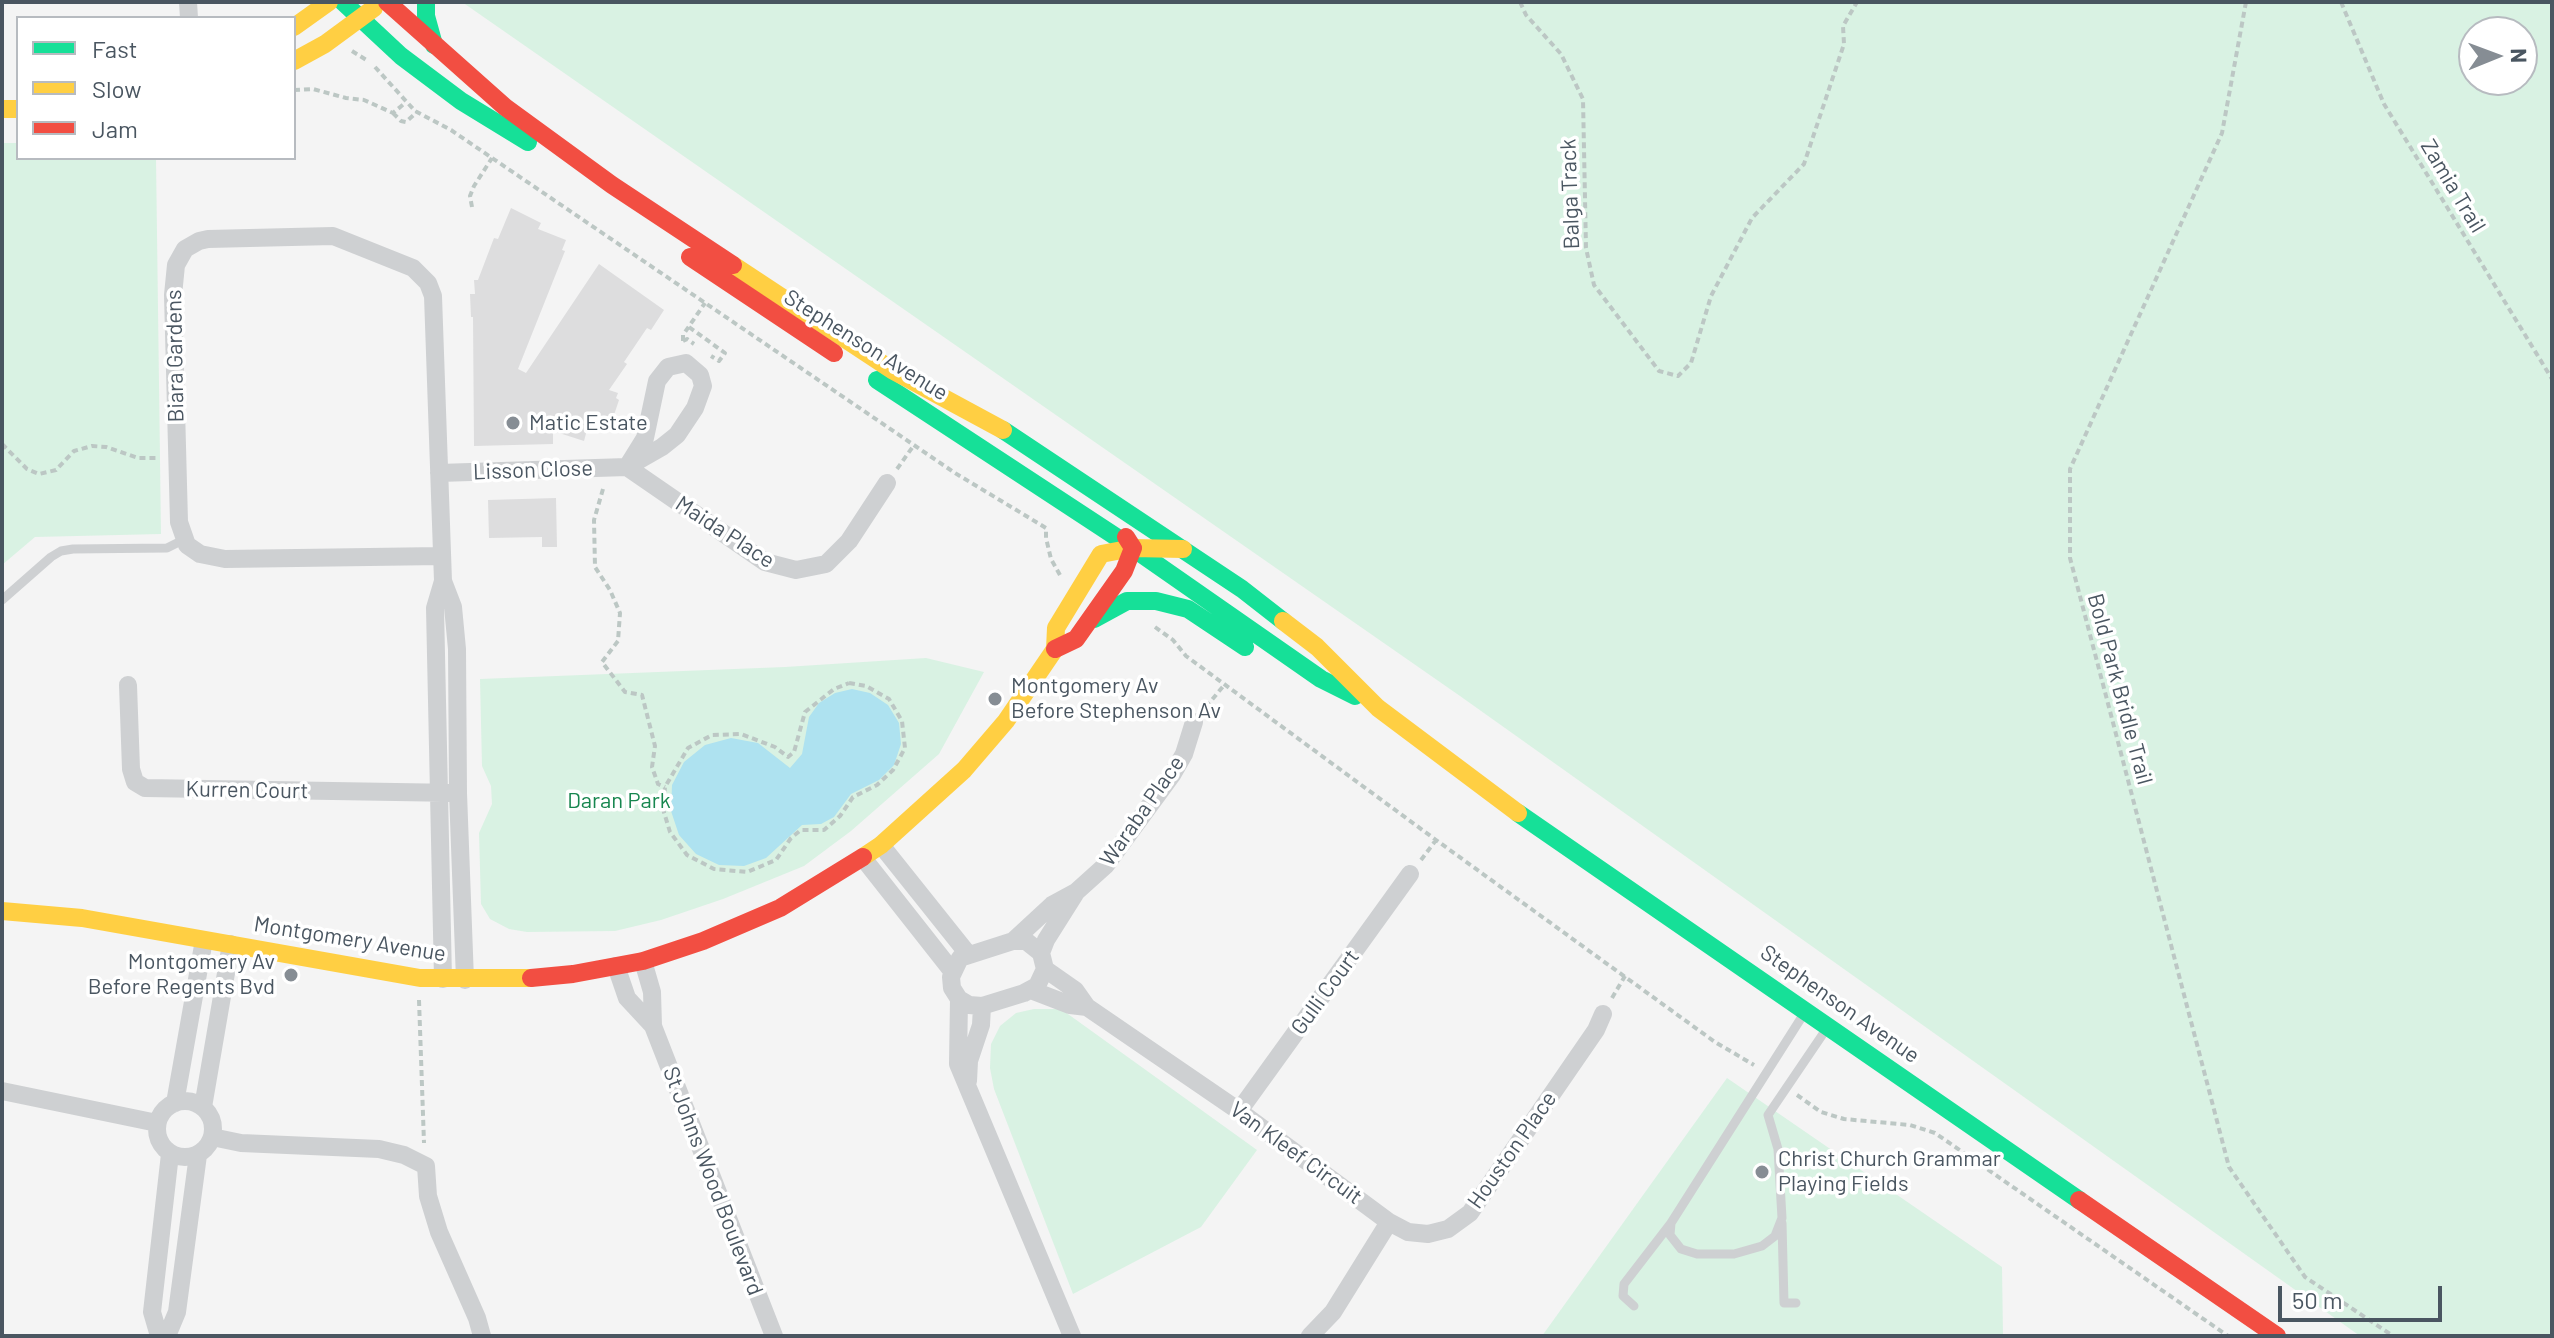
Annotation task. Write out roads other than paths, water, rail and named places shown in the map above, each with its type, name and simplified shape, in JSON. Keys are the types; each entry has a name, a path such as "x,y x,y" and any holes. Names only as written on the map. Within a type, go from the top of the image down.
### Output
{"main road":[{"path":"296,26 329,2"},
{"name":"Stephenson Avenue","path":"343,2 401,56 461,101 524,140 751,300 948,425 1133,548 1321,679 1378,708"},
{"path":"296,60 325,44 384,2"},
{"name":"Stephenson Avenue","path":"384,2 505,107 612,185 892,370 992,423 1242,589 1317,647 1378,708 1511,808 2277,1336"},
{"path":"426,2 426,16 434,45"},
{"path":"992,423 1109,509 1133,548"},
{"name":"Montgomery Avenue","path":"2,911 82,918 420,978 516,980 573,974 643,961 746,924 816,888 881,845 964,770 1006,721 1055,649 1076,639 1124,571 1133,548"},
{"name":"Montgomery Avenue","path":"1055,649 1056,628 1101,554 1133,548 1183,549"},
{"path":"1088,623 1127,601 1172,604 1188,609 1277,669 1321,679"}],"street":[{"name":"Biara Gardens","path":"183,540 179,522 174,285 179,256 199,241 333,236 419,272 431,289 435,310 441,556 443,581 453,607 457,649 443,979"},
{"name":"Lisson Close","path":"439,473 627,467 662,447 688,421 703,386 695,368 686,363 676,364 662,373 653,392 645,438 627,467"},
{"name":"Maida Place","path":"627,467 765,562 796,570 816,567 834,558 849,541 892,476"},
{"path":"183,540 200,554 225,559 441,556"},
{"name":"Kurren Court","path":"128,685 131,769 135,782 145,788 449,793"},
{"name":"Waraba Place","path":"1013,941 1052,905 1076,892 1106,865 1184,754 1194,722"},
{"name":"Biara Gardens","path":"449,793 465,980"},
{"path":"881,845 968,954"},
{"path":"863,858 952,971"},
{"name":"Gulli Court","path":"1239,1111 1410,874"},
{"name":"Waraba Place","path":"1043,961 1046,940 1076,892"},
{"path":"175,1103 204,940"},
{"path":"959,999 969,1005 982,1006 1031,990 1041,979 1043,961 1026,941 1013,941 960,958 952,971 951,983 959,999 958,1064 1072,1336"},
{"path":"203,1107 231,944"},
{"name":"St Johns Wood Boulevard","path":"643,961 652,992 653,1026 774,1336"},
{"name":"Van Kleef Circuit","path":"1043,961 1075,990 1087,1007 1239,1111 1389,1222"},
{"name":"St Johns Wood Boulevard","path":"616,966 627,998 653,1026"},
{"name":"Van Kleef Circuit","path":"1031,990 1070,1005 1087,1007"},
{"path":"968,1083 969,1061 981,1025 982,1006"},
{"name":"Houston Place","path":"1389,1222 1408,1232 1428,1234 1448,1229 1470,1213 1596,1030 1603,1014"},
{"path":"2,1091 157,1123"},
{"path":"189,1101 203,1107 211,1121 212,1137 198,1155 184,1158 170,1154 157,1138 157,1123 166,1107 175,1103 189,1101"},
{"path":"212,1137 241,1143 379,1149 404,1155 426,1166 428,1196 439,1232 482,1336"},
{"path":"159,1336 152,1312 170,1154"},
{"path":"167,1336 177,1312 198,1155"},
{"path":"1310,1336 1333,1312 1389,1222"}],"lane":[{"path":"2,600 61,551 167,548 183,540"},
{"path":"1634,1306 1623,1296 1624,1284 1671,1223 1806,1010"},
{"path":"1796,1303 1784,1303 1778,1149 1768,1115 1829,1025"},
{"path":"1671,1223 1672,1239 1687,1253 1724,1255 1753,1250 1769,1242 1780,1228 1782,1218"}],"water":[{"path":"852,689 870,693 888,705 899,723 901,744 894,765 879,780 851,794 834,817 821,824 802,825 766,858 744,866 719,865 696,854 679,835 671,811 672,785 684,762 705,745 731,738 758,743 790,768 802,754 809,717 819,703 835,693"}],"place":[{"name":"Matic Estate","path":"513,423"},
{"name":"Montgomery Av Before Stephenson Av","path":"995,699"},
{"name":"Montgomery Av Before Regents Bvd","path":"291,975"},
{"name":"Christ Church Grammar Playing Fields","path":"1762,1172"}],"park label":[{"name":"Daran Park","path":"619,801"}]}
